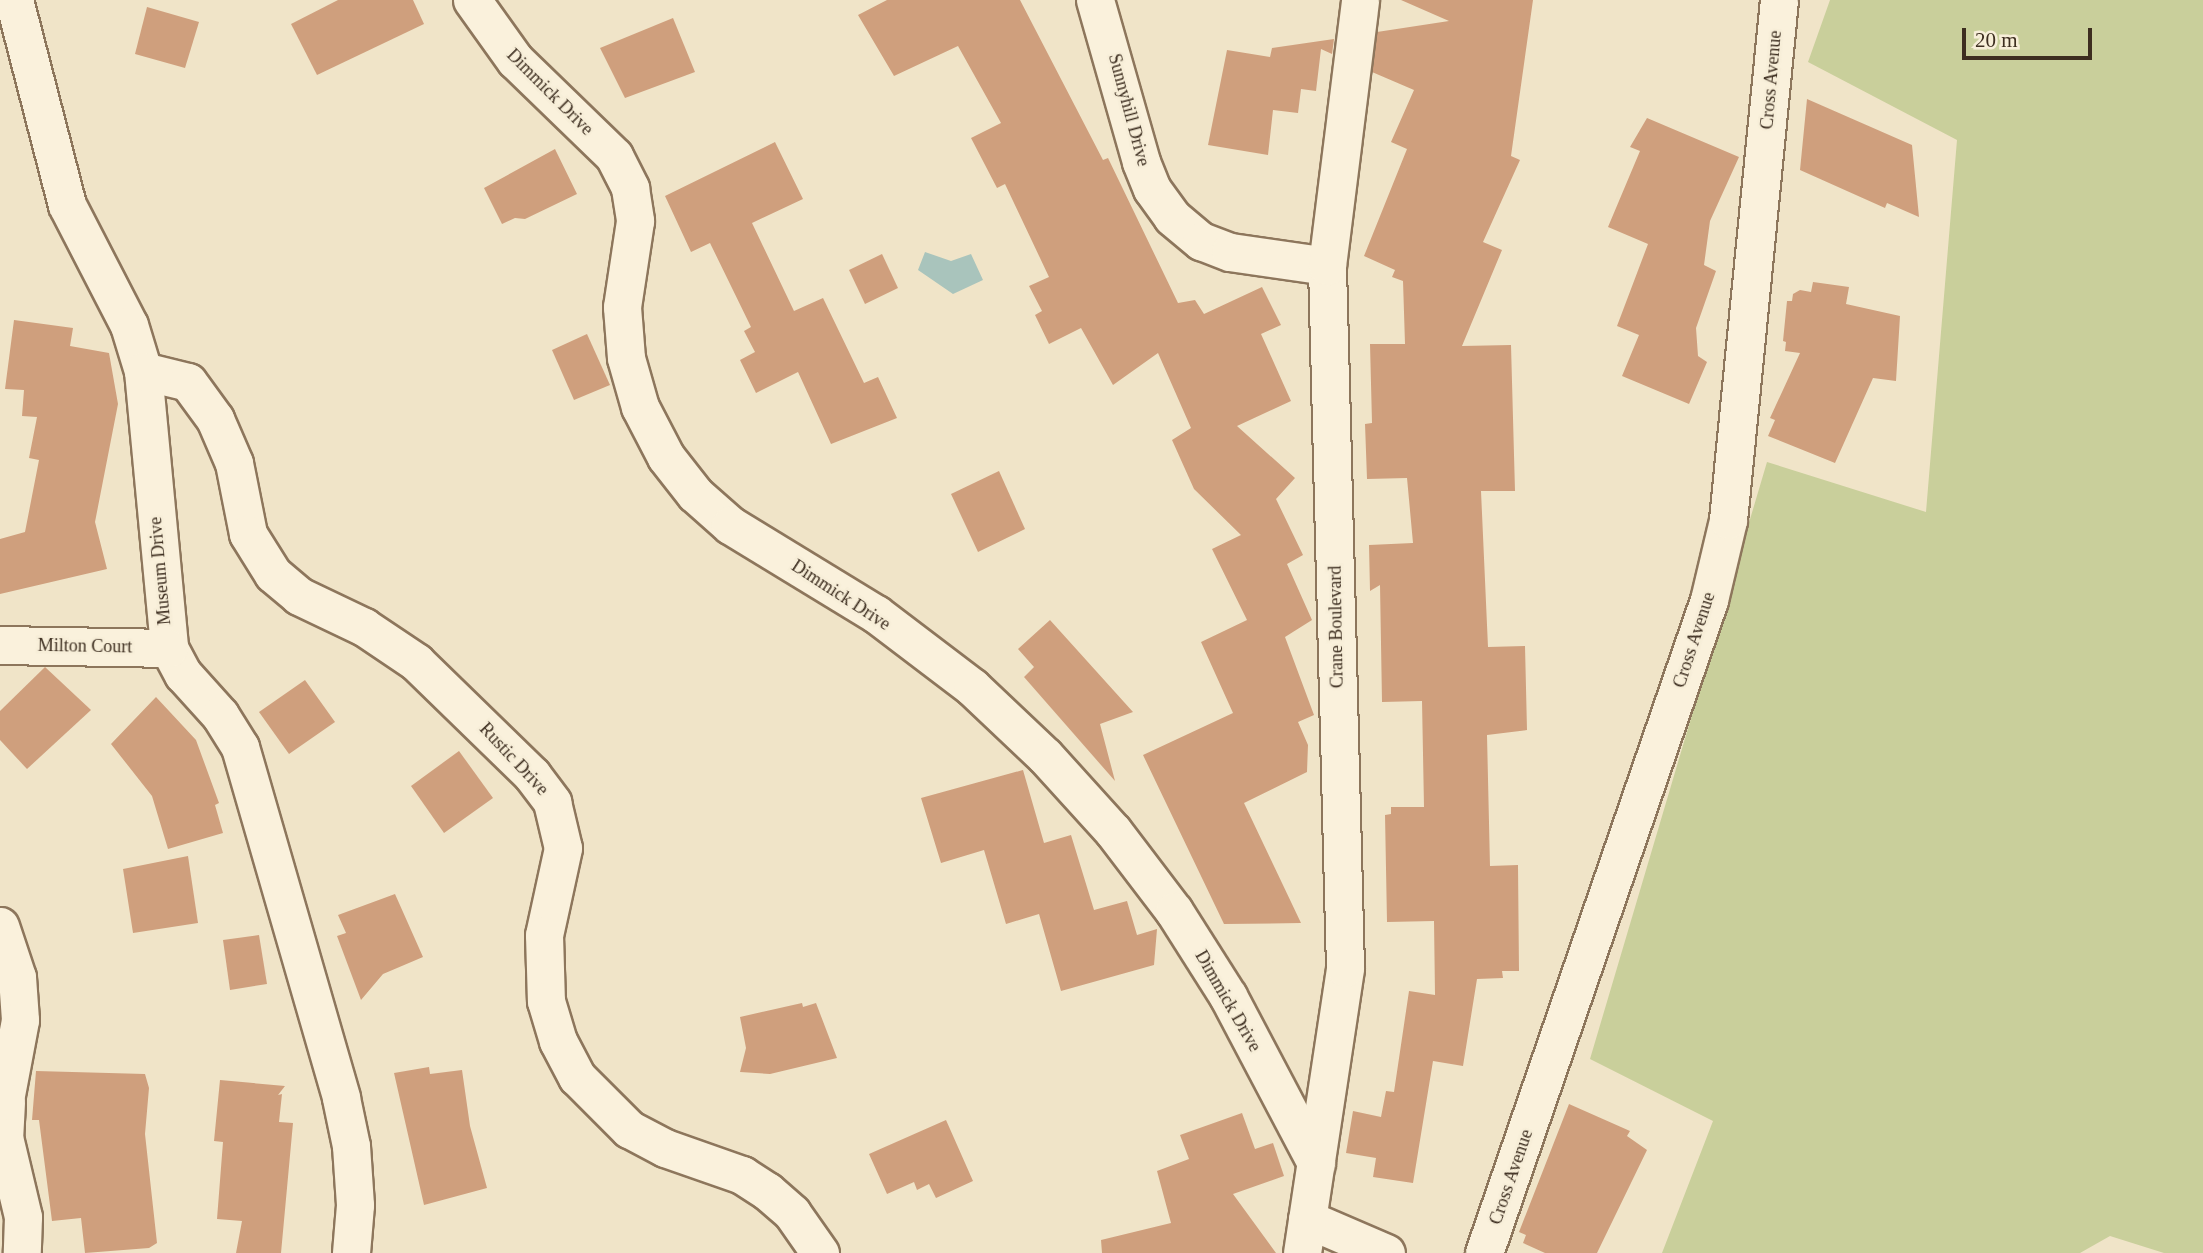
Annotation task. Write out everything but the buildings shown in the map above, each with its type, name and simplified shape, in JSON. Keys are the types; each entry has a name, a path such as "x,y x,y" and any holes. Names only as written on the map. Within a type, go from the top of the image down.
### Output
{"street":[{"name":"Museum Drive","path":"14,0 67,205 129,325 143,370 169,648 183,674 220,715 240,747 344,1110 355,1205 351,1253"},
{"name":"Dimmick Drive","path":"472,0 515,60 614,156 630,188 635,221 622,307 626,358 640,407 666,457 695,494 730,525 876,614 972,687 1045,756 1113,831 1174,911 1228,996 1316,1163"},
{"name":"Sunnyhill Drive","path":"1095,0 1141,162 1152,188 1172,218 1201,241 1230,252 1327,266"},
{"name":"Crane Boulevard","path":"1305,1236 1345,968 1327,266 1360,0"},
{"name":"Cross Avenue","path":"1484,1253 1709,600 1725,534 1779,0"},
{"name":"Rustic Drive","path":"143,370 188,382 215,419 234,463 248,534 273,574 299,596 364,627 416,662 532,775 552,802 564,848 544,935 546,1001 558,1041 577,1077 629,1129 665,1148 742,1175 767,1191 792,1213 820,1253"},
{"name":"Milton Court","path":"0,645 169,648"},
{"path":"0,926 17,977 20,1020 3,1114 4,1137 23,1217 22,1253"},
{"path":"1305,1236 1386,1253"}],"green space":[{"path":"1830,0 2203,0 2203,1253 2164,1253 2110,1236 2080,1253 1662,1253 1713,1121 1590,1059 1767,462 1926,512 1957,140 1808,62"}],"water":[{"path":"925,252 951,261 971,254 983,280 953,294 918,270"}]}
